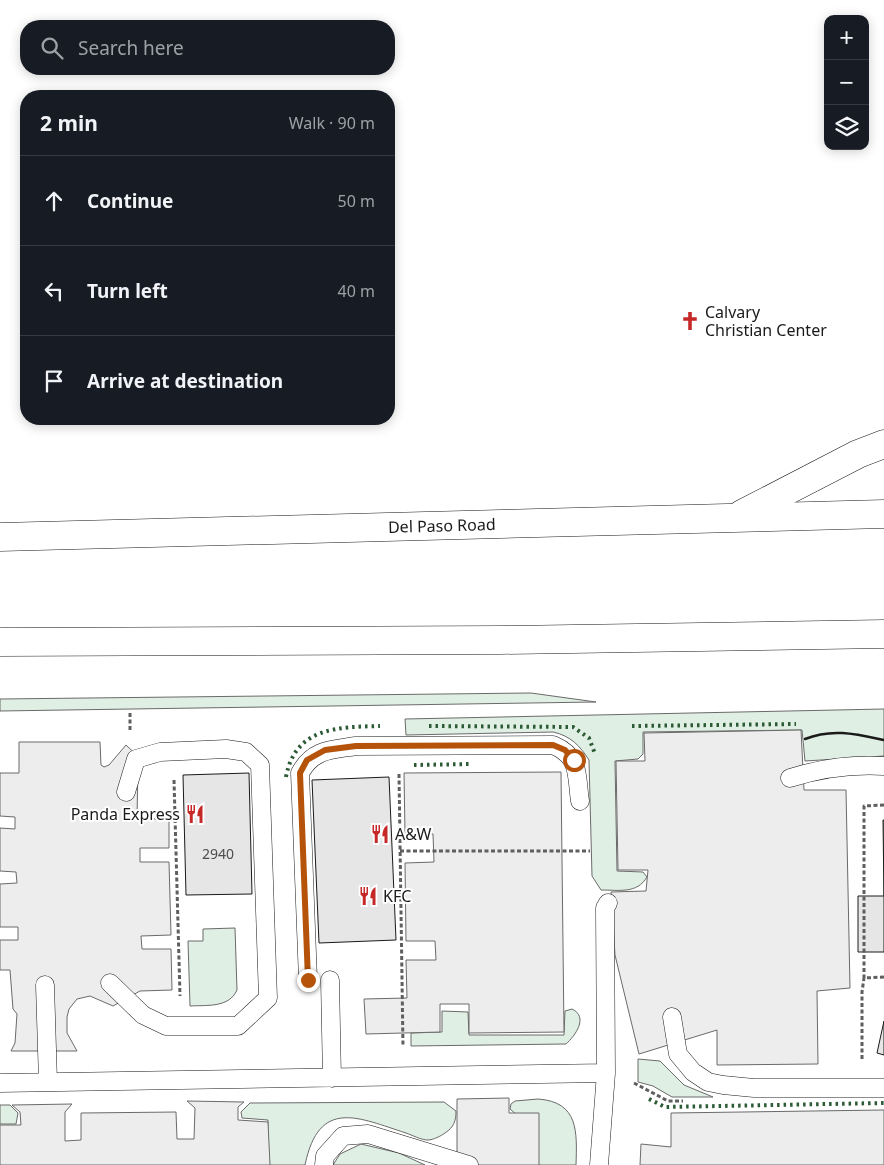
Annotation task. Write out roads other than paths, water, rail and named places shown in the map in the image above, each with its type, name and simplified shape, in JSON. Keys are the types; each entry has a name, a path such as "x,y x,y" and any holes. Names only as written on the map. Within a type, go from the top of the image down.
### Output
{"main road":[{"path":"736,517 858,454 884,444"},
{"name":"Del Paso Road","path":"0,537 884,514"},
{"path":"0,642 520,640 884,634"}],"lane":[{"path":"308,980 300,773 307,760 325,750 356,746 553,745 565,750 574,760 580,801"},
{"path":"110,983 143,1015 166,1026 238,1026 268,998 260,765 246,752 226,749 160,752 136,759 126,792"},
{"path":"790,778 814,770 852,764 884,766"},
{"path":"599,1165 606,1073 605,908 608,903"},
{"path":"330,980 332,1078"},
{"path":"46,985 48,1082"},
{"path":"672,1017 678,1054 693,1072 708,1082 723,1086 754,1088 884,1088"},
{"path":"0,1083 606,1073"},
{"path":"324,1165 325,1156 343,1136 368,1134 469,1165"}],"place":[{"name":"Calvary Christian Center","path":"690,321"},
{"name":"Panda Express","path":"195,814"},
{"name":"A&W","path":"380,834"},
{"name":"KFC","path":"368,896"}]}
